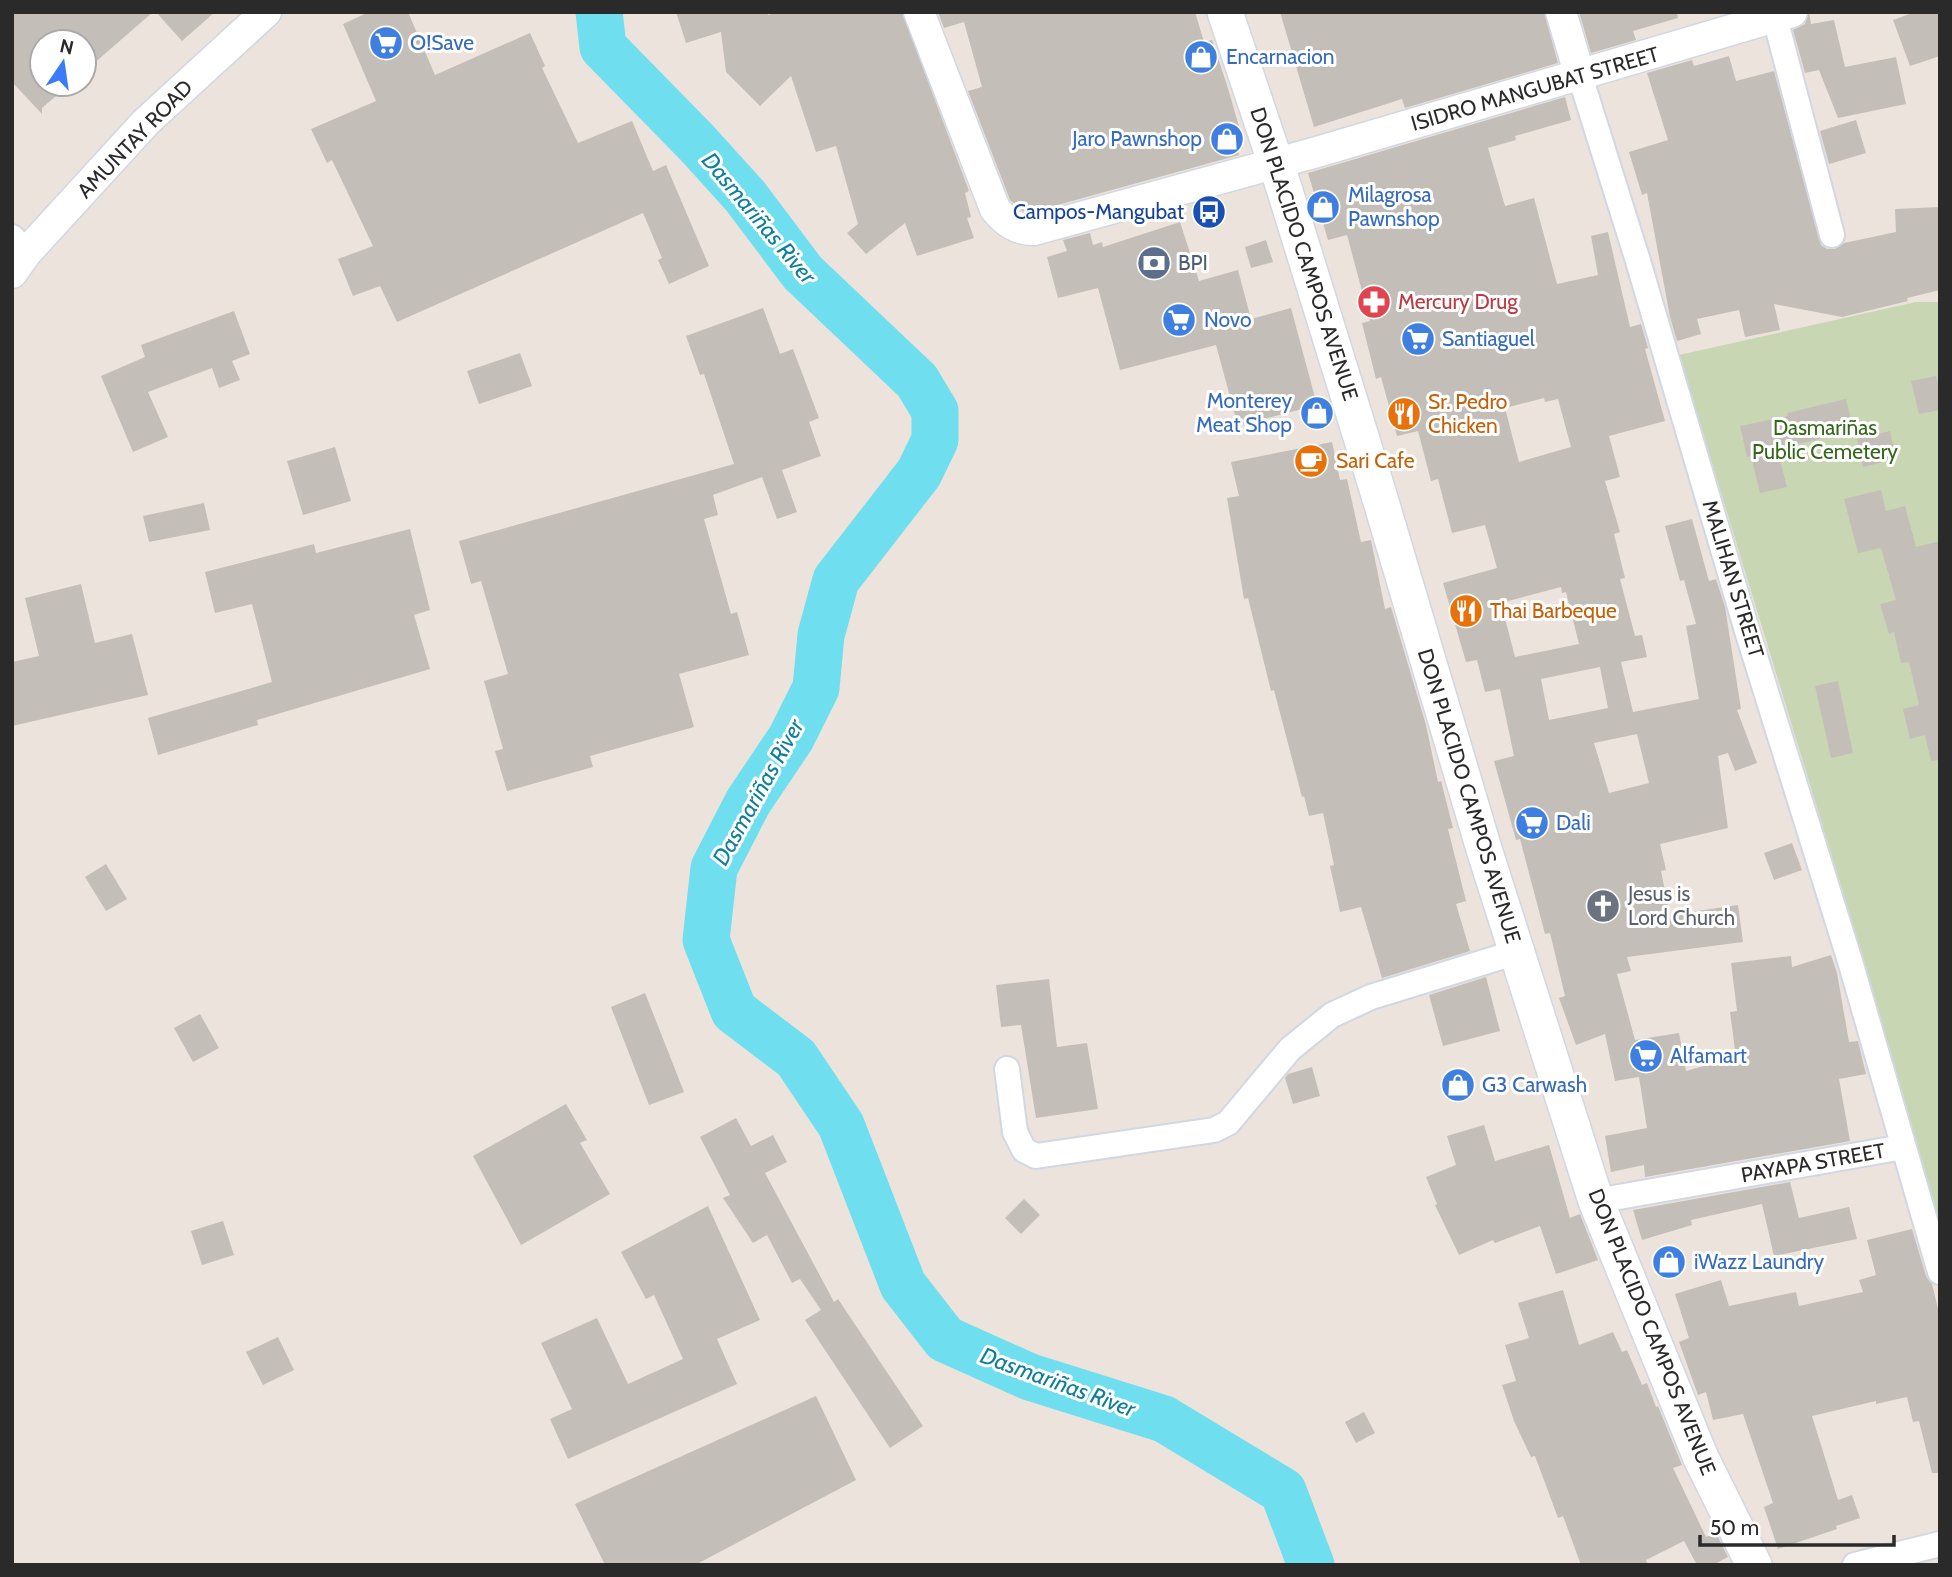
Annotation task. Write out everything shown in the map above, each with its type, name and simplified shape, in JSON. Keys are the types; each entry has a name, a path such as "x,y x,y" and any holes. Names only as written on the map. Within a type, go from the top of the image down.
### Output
{"main road":[{"name":"DON PLACIDO CAMPOS AVENUE","path":"1225,12 1277,164 1596,1201 1701,1458 1754,1565"}],"street":[{"name":"AMUNTAY ROAD","path":"17,254 146,122 266,12"},
{"name":"ISIDRO MANGUBAT STREET","path":"919,12 992,202 1004,220 1015,227 1034,230 1277,164 1784,15"},
{"name":"MALIHAN STREET","path":"1561,12 1748,634 1850,961 1903,1147"},
{"path":"1784,15 1832,235"},
{"path":"1007,1069 1015,1132 1024,1150 1037,1156 1214,1130 1228,1123 1290,1049 1332,1015 1371,997 1517,951"},
{"name":"PAYAPA STREET","path":"1596,1201 1903,1147 1940,1272"},
{"path":"1855,1565 1940,1544"}],"green space":[{"name":"Dasmariñas Public Cemetery","path":"1916,302 1940,302 1940,1229 1869,978 1679,355"}],"building":[{"path":"12,12 153,12 98,60 98,28 28,28 28,98 54,98 42,108 42,114 12,82"},
{"path":"156,12 215,12 182,41"},
{"path":"369,12 408,12 435,75 530,33 545,66 542,68 578,143 632,121 653,171 666,165 709,266 669,284 658,260 662,258 643,213 397,322 380,286 353,296 338,259 373,246 332,160 327,163 311,129 376,101 343,24"},
{"path":"676,12 767,12 768,15 778,12 902,12 969,191 965,193 971,217 967,218 974,238 917,256 905,223 866,254 847,233 858,224 836,146 816,152 791,76 760,106 726,72 721,32 686,43"},
{"path":"938,12 1195,12 1204,42 1212,40 1227,85 1242,137 1234,139 1239,155 1032,212 1023,211 1010,200 968,91 982,87 964,22 944,28"},
{"path":"1280,12 1544,12 1558,63 1405,108 1402,99 1314,127"},
{"path":"1579,12 1677,12 1678,18 1633,31 1636,40 1591,53"},
{"path":"1809,12 1811,24 1834,20 1845,67 1896,57 1906,104 1838,118 1819,70 1805,73 1793,30 1805,24"},
{"path":"1915,12 1940,12 1940,56 1910,66 1893,20"},
{"path":"1729,56 1736,81 1774,71 1821,245 1827,249 1835,249 1844,243 1896,232 1895,209 1940,207 1940,290 1907,298 1908,301 1842,317 1774,304 1780,330 1745,337 1739,310 1697,319 1701,334 1677,341 1647,193 1642,195 1629,152 1668,140 1647,73 1692,60 1694,66"},
{"path":"1565,97 1571,120 1515,136 1516,140 1488,148 1505,206 1534,198 1557,284 1598,275 1591,236 1608,232 1630,327 1641,324 1648,348 1645,349 1665,421 1609,436 1620,477 1605,481 1620,532 1614,534 1625,578 1620,579 1635,636 1642,635 1647,657 1621,662 1633,712 1699,699 1686,626 1696,624 1684,580 1680,581 1665,526 1692,519 1709,581 1716,579 1725,607 1741,709 1737,710 1757,763 1735,771 1728,753 1718,756 1728,828 1660,844 1666,870 1661,871 1670,915 1738,905 1743,942 1627,957 1631,971 1617,974 1635,1040 1679,1033 1686,1071 1736,1057 1730,1012 1737,1011 1731,963 1791,956 1792,967 1831,955 1837,973 1849,1042 1858,1041 1866,1074 1839,1079 1850,1141 1645,1177 1644,1165 1611,1172 1605,1136 1647,1128 1639,1077 1615,1081 1605,1034 1576,1045 1559,998 1565,996 1550,933 1545,934 1520,839 1516,840 1494,761 1514,756 1500,689 1485,692 1477,660 1466,662 1443,583 1497,568 1485,525 1452,533 1438,479 1431,481 1418,431 1397,436 1381,377 1376,379 1362,323 1370,321 1347,235 1328,240 1308,173","holes":["1544,398 1545,402 1558,399 1571,447 1519,462 1505,408","1561,587 1562,593 1566,592 1579,644 1515,657 1501,603","1600,667 1608,708 1549,720 1541,679","1637,734 1649,783 1609,793 1594,743"]},
{"path":"1856,120 1866,153 1829,164 1820,131"},
{"path":"1180,222 1199,281 1238,270 1251,319 1291,308 1317,405 1238,426 1216,345 1120,370 1098,288 1058,298 1047,257 1067,251 1063,240 1090,233 1093,245 1102,242 1103,247"},
{"path":"1266,240 1273,262 1251,268 1245,247"},
{"path":"763,308 780,354 793,349 819,418 809,422 821,456 782,470 797,512 777,519 762,477 713,495 718,515 704,519 731,614 737,612 749,655 679,674 694,727 590,756 593,767 507,791 495,751 503,749 484,681 508,674 481,581 471,584 459,541 734,464 704,374 700,375 686,336"},
{"path":"234,311 250,354 232,361 240,380 219,388 212,368 148,392 168,437 133,452 101,376 145,357 141,345"},
{"path":"520,353 532,386 479,404 467,371"},
{"path":"1936,376 1940,392 1940,410 1919,414 1911,381"},
{"path":"1846,399 1854,431 1777,449 1787,487 1760,493 1751,456 1747,457 1740,426 1788,416 1787,413"},
{"path":"1890,431 1896,459 1863,467 1857,439"},
{"path":"1332,442 1340,480 1347,479 1361,542 1371,540 1385,609 1391,607 1426,725 1438,782 1441,781 1453,828 1448,829 1466,901 1456,904 1470,951 1382,978 1361,907 1340,912 1323,813 1309,816 1304,796 1302,797 1274,690 1271,691 1248,598 1244,599 1227,498 1239,496 1231,462"},
{"path":"335,447 351,501 303,515 287,461"},
{"path":"1881,490 1886,511 1905,506 1916,547 1940,541 1940,760 1931,761 1925,735 1910,739 1903,709 1919,705 1909,662 1901,663 1894,632 1889,634 1880,604 1896,600 1881,548 1858,553 1844,499"},
{"path":"204,503 210,530 149,542 143,516"},
{"path":"410,529 430,610 414,615 430,669 257,720 258,725 158,755 148,718 272,682 252,604 215,613 205,572 314,544 316,553"},
{"path":"81,584 95,643 132,634 148,695 12,726 12,662 39,656 25,598"},
{"path":"1838,681 1853,753 1831,758 1815,686"},
{"path":"1792,843 1802,870 1774,880 1764,853"},
{"path":"106,864 127,899 106,911 85,877"},
{"path":"1486,977 1500,1031 1443,1046 1429,995"},
{"path":"1049,979 1057,1047 1087,1043 1098,1109 1036,1118 1021,1025 1001,1027 996,985"},
{"path":"645,993 684,1092 649,1105 611,1007"},
{"path":"200,1014 219,1048 193,1062 174,1028"},
{"path":"1312,1067 1320,1096 1293,1104 1285,1078 1288,1074"},
{"path":"566,1104 587,1140 580,1143 610,1194 521,1245 473,1156"},
{"path":"736,1118 751,1146 773,1135 787,1162 765,1173 834,1302 838,1299 923,1426 890,1448 805,1320 821,1310 800,1279 792,1283 767,1235 753,1243 723,1198 730,1195 700,1137"},
{"path":"1484,1125 1495,1161 1549,1145 1570,1218 1580,1214 1598,1260 1556,1274 1540,1226 1495,1243 1493,1240 1459,1255 1435,1205 1437,1204 1426,1177 1456,1165 1447,1136"},
{"path":"1790,1182 1799,1218 1849,1207 1857,1239 1774,1256 1762,1204 1691,1220 1692,1225 1642,1240 1633,1210"},
{"path":"1024,1199 1040,1215 1021,1234 1005,1218"},
{"path":"708,1206 760,1320 717,1339 737,1384 568,1459 550,1419 572,1409 541,1343 597,1318 628,1384 683,1359 654,1295 646,1299 621,1252"},
{"path":"223,1221 234,1255 202,1265 191,1231"},
{"path":"1912,1229 1926,1276 1932,1284 1940,1317 1940,1473 1932,1473 1919,1421 1913,1422 1907,1397 1876,1404 1876,1401 1812,1416 1838,1500 1852,1495 1860,1518 1836,1526 1837,1529 1778,1549 1764,1507 1773,1503 1743,1414 1713,1420 1706,1392 1698,1395 1679,1342 1689,1338 1675,1294 1721,1280 1729,1306 1796,1292 1799,1306 1863,1292 1859,1280 1876,1275 1867,1240"},
{"path":"1563,1290 1579,1345 1613,1332 1622,1352 1627,1350 1642,1385 1647,1383 1656,1407 1658,1406 1682,1465 1673,1468 1706,1537 1716,1533 1728,1557 1713,1565 1697,1565 1684,1541 1646,1560 1648,1565 1581,1565 1563,1516 1558,1518 1535,1456 1531,1457 1514,1421 1502,1385 1516,1381 1505,1345 1529,1338 1518,1303"},
{"path":"278,1337 294,1370 263,1385 246,1352"},
{"path":"816,1396 856,1480 695,1565 605,1565 575,1504"},
{"path":"1364,1412 1375,1433 1356,1443 1345,1422"}],"waterway":[{"name":"Dasmariñas River","path":"599,12 603,47 745,196 803,273 917,381 935,411 935,440 919,473 836,580 821,635 816,688 791,738 748,802 714,868 706,940 734,1011 796,1058 841,1125 903,1285 945,1339 1030,1377 1164,1419 1283,1491 1311,1565"}],"place":[{"name":"O!Save","path":"386,43"},
{"name":"Encarnacion","path":"1201,57"},
{"name":"Jaro Pawnshop","path":"1227,139"},
{"name":"Milagrosa Pawnshop","path":"1323,207"},
{"name":"Campos-Mangubat","path":"1209,212"},
{"name":"BPI","path":"1154,263"},
{"name":"Mercury Drug","path":"1374,302"},
{"name":"Novo","path":"1179,320"},
{"name":"Santiaguel","path":"1418,339"},
{"name":"Monterey Meat Shop","path":"1317,413"},
{"name":"Sr. Pedro Chicken","path":"1404,414"},
{"name":"Sari Cafe","path":"1311,461"},
{"name":"Thai Barbeque","path":"1466,611"},
{"name":"Dali","path":"1532,823"},
{"name":"Jesus is Lord Church","path":"1603,906"},
{"name":"Alfamart","path":"1646,1056"},
{"name":"G3 Carwash","path":"1458,1085"},
{"name":"iWazz Laundry","path":"1669,1262"}]}
